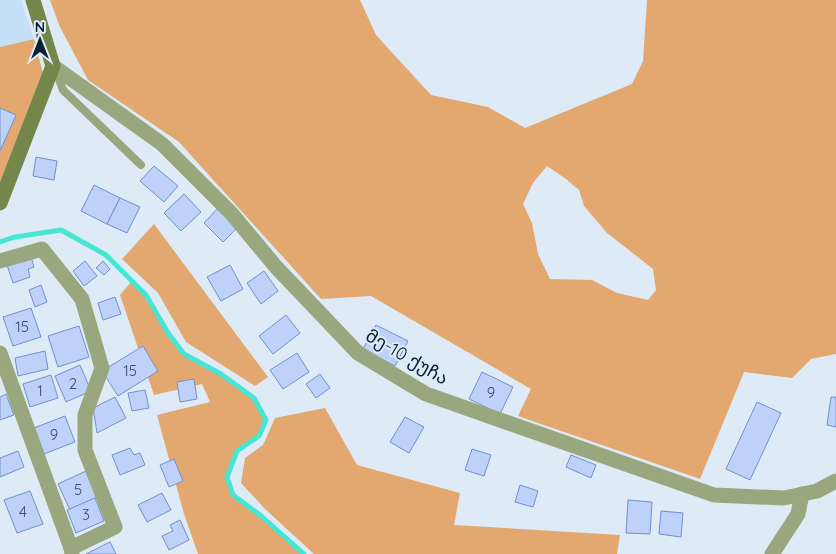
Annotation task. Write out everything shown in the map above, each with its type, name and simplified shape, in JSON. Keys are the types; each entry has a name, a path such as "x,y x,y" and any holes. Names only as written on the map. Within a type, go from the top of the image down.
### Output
{"street":[{"path":"0,204 53,66 33,0"},
{"name":"მე-10 ქუჩა","path":"53,66 162,144 232,214 276,267 358,353 426,394 714,495 784,498 817,491 836,481"},
{"path":"0,261 42,249 82,299 102,368 85,415 85,450 114,527 72,551 0,353"},
{"path":"817,491 836,494"},
{"path":"772,554 798,514 802,494"}],"lane":[{"path":"53,66 64,90 141,165"}],"shaded area":[{"path":"0,0 21,0 34,39 0,47"},
{"path":"50,0 360,0 376,35 431,95 488,107 525,128 632,84 643,61 647,0 836,0 836,354 811,359 792,378 744,372 700,479 518,416 531,389 371,296 321,299 179,142 88,80 60,27","holes":["547,166 579,190 584,206 607,233 653,269 656,290 648,300 617,293 592,280 550,279 538,254 532,223 523,204 533,183"]},
{"path":"34,39 43,73 0,186 0,47"},
{"path":"154,224 268,377 255,386 186,342 158,293 122,259"},
{"path":"132,281 146,295 168,333 184,354 221,374 254,398 266,420 259,436 237,451 227,477 233,495 260,515 303,554 198,554 184,514 157,415 210,402 202,384 154,395 120,295"},
{"path":"325,408 357,465 460,493 454,525 620,535 617,554 314,554 265,509 241,483 245,458 263,445 275,418"}],"building":[{"path":"0,108 16,115 0,151"},
{"path":"36,157 57,161 54,180 33,176"},
{"path":"154,166 178,186 164,202 140,181"},
{"path":"94,185 120,198 107,224 81,211"},
{"path":"184,194 201,212 181,231 164,213"},
{"path":"120,198 140,207 127,233 107,224"},
{"path":"220,206 239,226 223,242 204,223"},
{"path":"31,257 34,267 28,269 30,277 13,283 7,265"},
{"path":"85,261 97,276 84,286 73,271"},
{"path":"103,261 110,269 104,275 96,268"},
{"path":"230,265 243,289 221,301 207,277"},
{"path":"264,271 278,291 261,304 247,283"},
{"path":"41,285 47,302 35,307 29,290"},
{"path":"115,297 121,314 103,320 98,303"},
{"path":"31,308 41,337 13,346 3,317"},
{"path":"286,315 300,333 273,354 259,336"},
{"path":"376,325 408,341 395,366 363,349"},
{"path":"79,326 89,357 58,367 48,336"},
{"path":"143,346 158,371 118,396 102,371"},
{"path":"45,351 48,369 18,376 15,358"},
{"path":"297,353 309,372 283,389 270,370"},
{"path":"80,365 91,391 66,402 55,376"},
{"path":"482,372 513,387 500,414 469,399"},
{"path":"320,374 330,388 316,398 306,384"},
{"path":"51,375 58,398 30,407 23,384"},
{"path":"194,379 197,399 180,402 177,382"},
{"path":"145,390 149,408 132,411 128,393"},
{"path":"6,394 14,415 0,420 0,397"},
{"path":"115,397 126,418 97,433 93,408"},
{"path":"831,397 836,397 836,427 827,425"},
{"path":"757,402 781,413 750,480 726,469"},
{"path":"65,416 75,442 44,454 34,428"},
{"path":"405,417 424,427 409,453 390,442"},
{"path":"130,448 134,455 140,453 145,465 120,475 112,455"},
{"path":"472,449 491,455 484,476 465,470"},
{"path":"18,451 24,467 0,477 0,458"},
{"path":"571,455 596,465 591,478 566,467"},
{"path":"174,459 183,481 169,487 160,465"},
{"path":"86,471 98,497 70,510 58,484"},
{"path":"520,485 538,491 533,507 515,502"},
{"path":"30,491 43,524 17,533 4,500"},
{"path":"162,493 171,510 147,522 138,505"},
{"path":"95,498 104,521 76,533 67,510"},
{"path":"628,500 652,502 650,534 626,533"},
{"path":"661,511 683,513 681,537 659,534"},
{"path":"180,520 189,540 169,550 162,536 173,531 170,525"},
{"path":"110,542 116,554 86,554"}],"waterway":[{"path":"0,242 15,237 61,230 106,255 146,295 168,333 184,354 221,374 254,398 266,420 259,436 237,451 227,477 233,495 260,515 304,554"}]}
